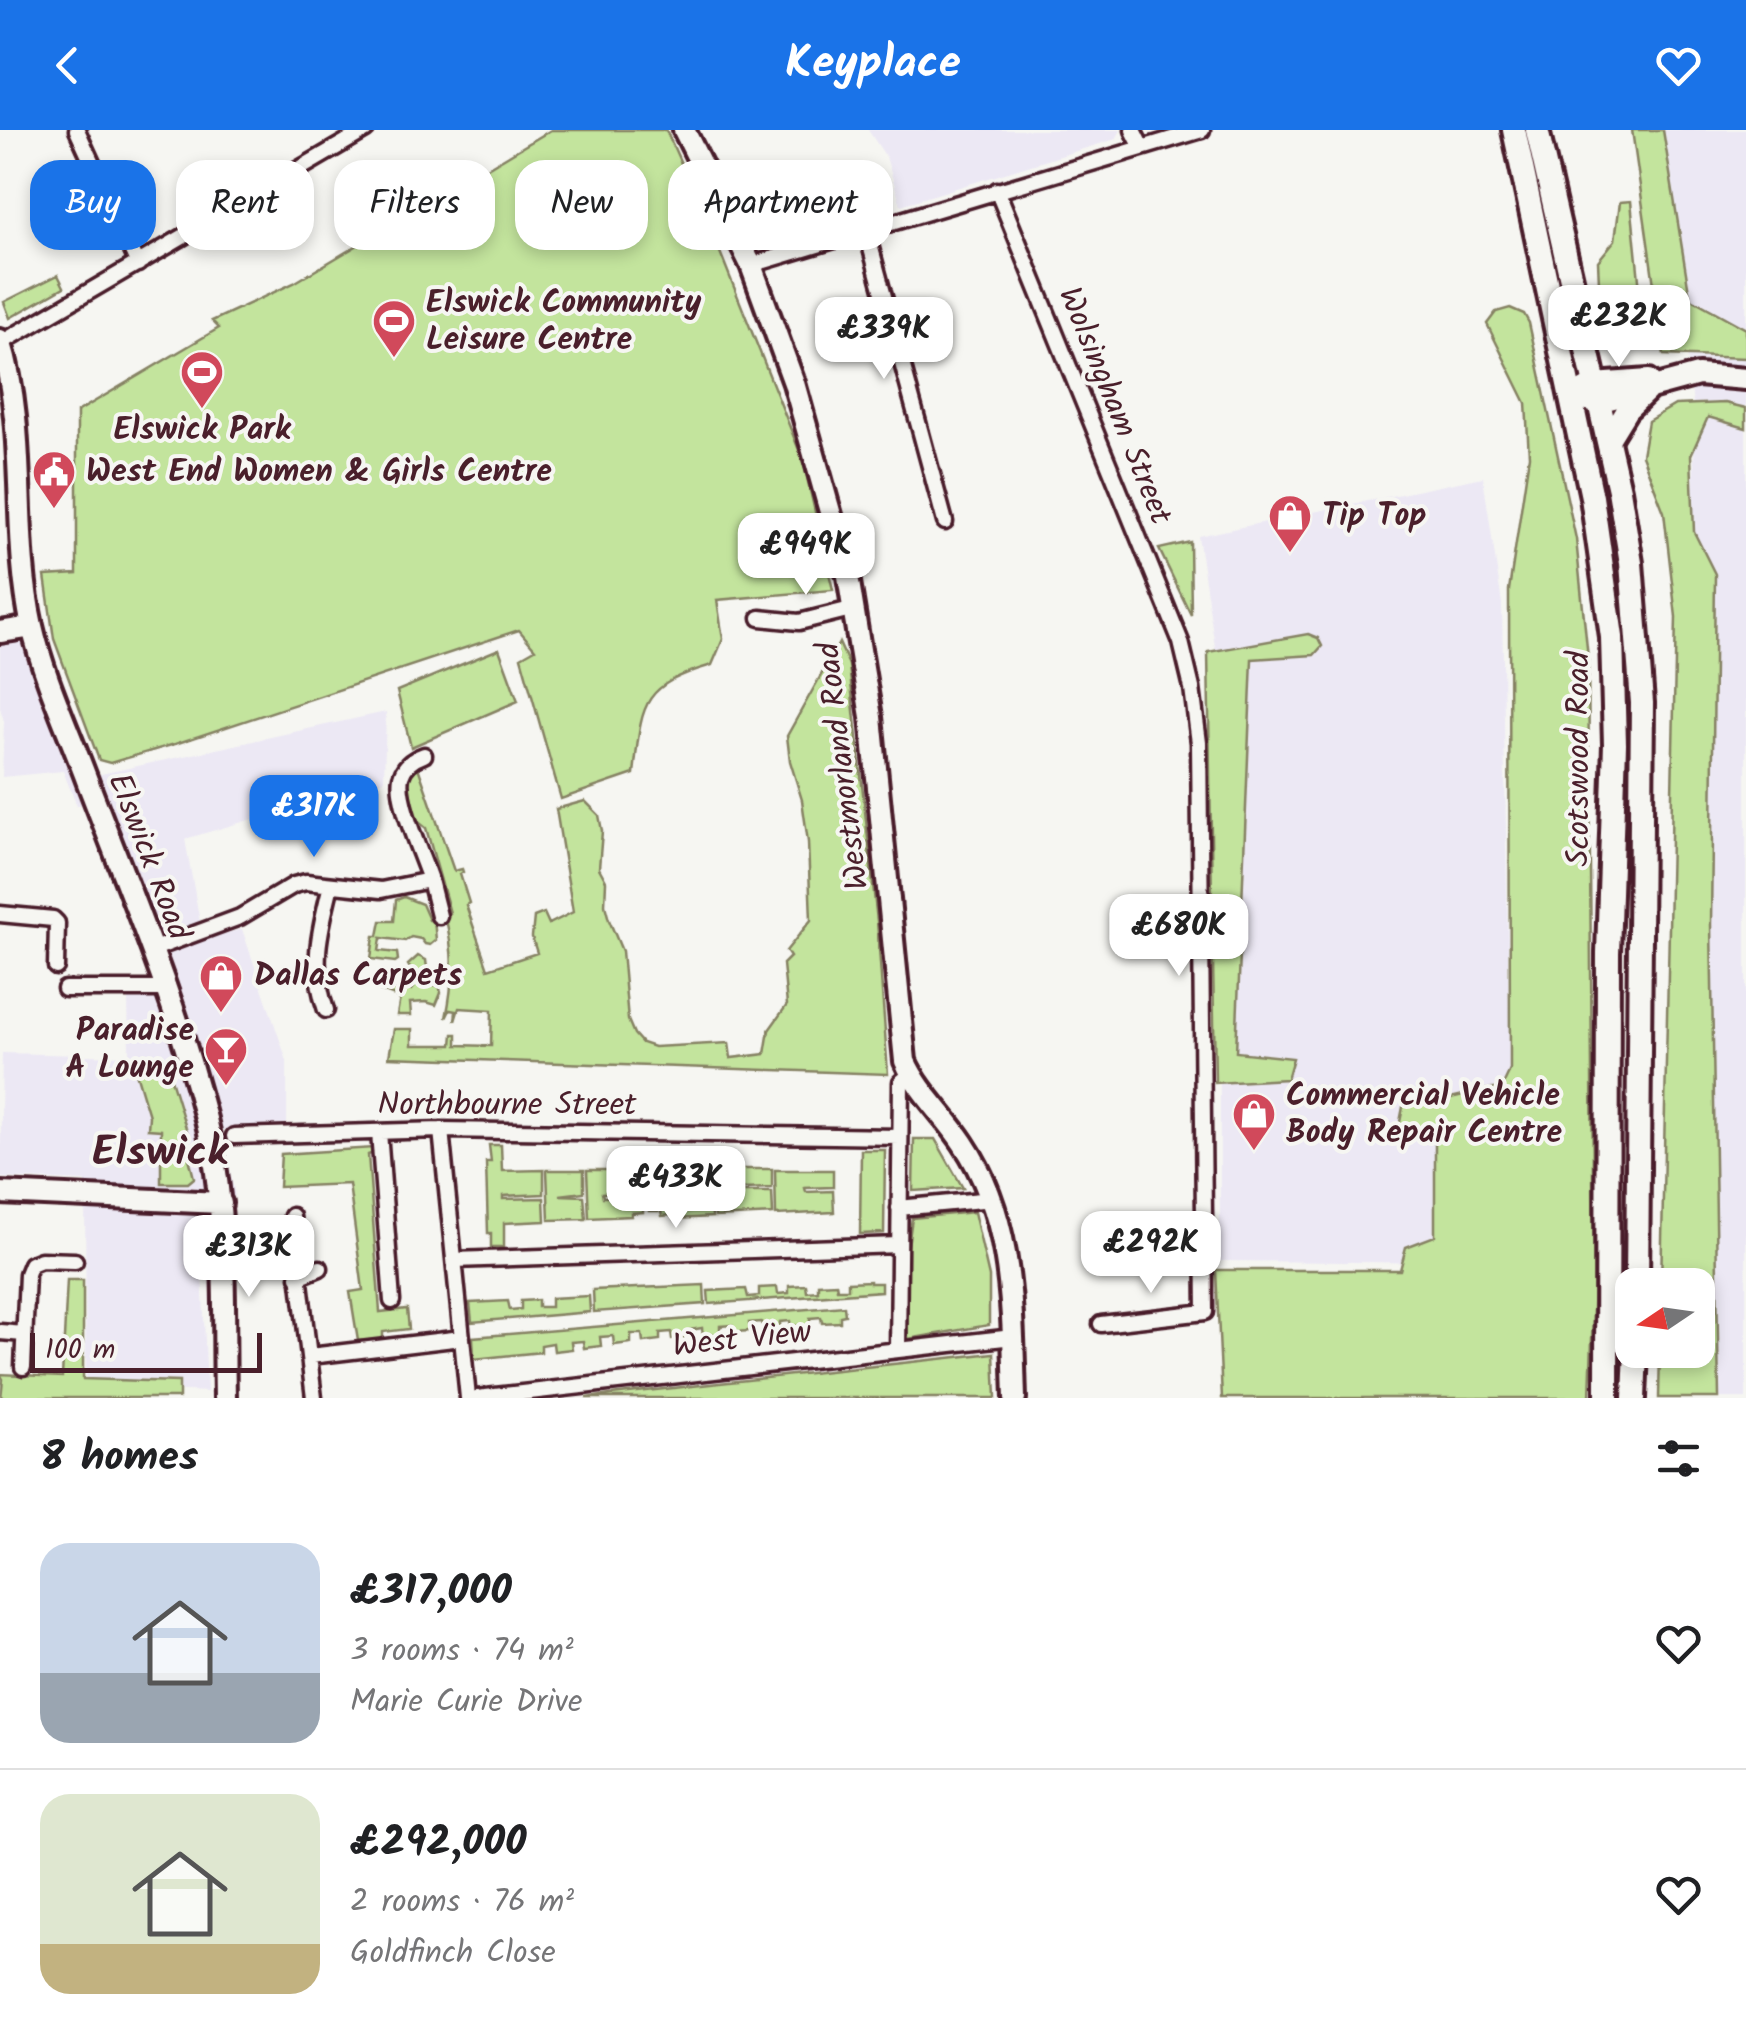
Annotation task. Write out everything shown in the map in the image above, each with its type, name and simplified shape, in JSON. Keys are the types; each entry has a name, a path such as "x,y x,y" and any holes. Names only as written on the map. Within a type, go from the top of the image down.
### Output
{"main road":[{"name":"Scotswood Road","path":"1514,130 1598,532 1612,637 1615,744 1608,954 1607,1398"},
{"name":"Scotswood Road","path":"1537,130 1632,563 1641,686 1637,1268"},
{"path":"1634,1398 1635,1368"}],"street":[{"path":"0,341 366,130"},
{"name":"Westmorland Road","path":"684,130 751,264 794,383 855,608 890,899 902,1040 911,1074 963,1143 992,1199 1004,1242 1014,1398"},
{"path":"1133,130 1141,146"},
{"path":"893,222 1202,130"},
{"path":"79,131 138,264"},
{"name":"Wolsingham Street","path":"997,190 1180,642 1192,688 1198,743 1205,1312 1101,1324"},
{"path":"751,264 798,250"},
{"path":"871,250 945,522"},
{"name":"Elswick Road","path":"0,341 14,395 22,560 32,627 56,701 165,988 206,1121 221,1203 226,1398"},
{"path":"1570,397 1698,374 1746,379"},
{"path":"1608,441 1627,410 1660,383"},
{"path":"760,618 799,622 855,608"},
{"path":"0,632 32,627"},
{"path":"424,755 406,766 401,793 439,916"},
{"path":"151,950 240,918 294,885 316,882 382,890 430,880"},
{"path":"326,1010 316,979 315,960 331,884"},
{"path":"0,914 52,918 57,923 56,967"},
{"path":"65,989 165,988"},
{"path":"898,1350 900,1082 911,1074"},
{"path":"441,1130 468,1398"},
{"name":"Northbourne Street","path":"234,1136 441,1130 900,1138"},
{"path":"378,1132 392,1301"},
{"path":"0,1193 221,1203"},
{"path":"899,1208 992,1199"},
{"path":"292,1216 314,1398"},
{"path":"454,1260 899,1246"},
{"path":"23,1367 31,1264 41,1260 74,1261"},
{"path":"298,1277 320,1268"},
{"path":"0,1332 24,1334"},
{"name":"West View","path":"478,1398 1013,1337"},
{"path":"310,1356 462,1338"}],"shaded area":[{"path":"868,130 1121,130 1116,139 901,205 893,179 893,160 886,157"},
{"path":"1660,130 1746,130 1746,1398 1705,1398 1705,1368 1715,1368 1715,1268 1703,1268 1692,546 1695,421"},
{"path":"1483,477 1502,604 1510,1070 1467,1263 1220,1261 1220,679 1198,536"},
{"path":"24,640 78,779 386,712 384,780 185,839 203,939 242,929 287,1061 287,1130 222,1130 235,1196 199,1194 207,1392 86,1386 85,1181 0,1178 2,1053 129,1056 128,997 170,998 98,798 77,806 63,771 2,777 0,644"}],"green space":[{"name":"Elswick Park","path":"551,130 666,130 679,160 668,160 668,250 719,250 803,460 833,590 717,600 723,639 712,665 670,681 649,702 639,731 634,774 561,799 521,657 535,649 519,630 175,744 110,763 99,760 54,639 45,576 77,574 77,412 219,328 212,321 294,283 349,250 495,250 495,163"},
{"path":"1632,130 1663,130 1690,298 1746,329 1746,358 1664,355"},
{"path":"1631,201 1645,340 1612,342 1600,306 1598,261 1615,240 1620,202"},
{"path":"58,275 64,287 10,318 4,302"},
{"path":"1510,308 1524,314 1529,323 1576,539 1588,658 1594,1279 1590,1398 1222,1398 1216,1270 1400,1270 1406,1247 1435,1236 1435,1129 1399,1127 1403,1107 1415,1099 1442,1100 1501,1089 1510,1070 1509,590 1529,456 1526,403 1487,324 1496,312"},
{"path":"1725,403 1746,408 1746,428 1708,417 1691,455 1694,532 1715,574 1711,924 1719,1398 1659,1398 1660,1368 1715,1368 1715,1268 1661,1268 1676,617 1664,512 1642,455 1648,421 1675,405"},
{"path":"1190,542 1191,615 1159,549"},
{"path":"1308,634 1318,638 1322,646 1314,655 1252,659 1236,1052 1293,1058 1287,1079 1215,1083 1208,652"},
{"path":"839,643 849,665 877,921 888,1074 389,1057 394,1029 412,1029 412,1045 452,1045 453,1034 457,1034 457,1045 491,1046 492,1010 459,1008 455,1021 456,1011 450,1010 446,1018 452,966 445,915 450,913 426,828 410,815 403,783 418,767 454,871 462,869 469,903 466,905 488,969 537,953 532,937 534,917 544,913 549,924 573,912 556,809 585,801 599,815 599,868 606,881 609,920 622,951 628,1020 634,1034 642,1043 654,1047 729,1043 731,1058 765,1054 769,1030 787,1005 783,964 790,957 786,951 811,920 808,842 787,736"},
{"path":"499,649 518,701 411,747 397,691"},
{"path":"404,897 422,904 429,920 434,920 436,940 430,945 411,937 405,941 381,938 379,951 397,953 398,960 371,959 381,921 394,921 396,900"},
{"path":"418,956 426,960 429,986 439,985 441,993 436,1005 410,1003 411,1015 397,1015 400,998 374,988 377,972 381,973 380,988 401,991 403,981 411,990 419,982 408,965"},
{"path":"134,1066 167,1066 189,1138 186,1146 194,1178 188,1183 161,1183 161,1130 148,1129 149,1116"},
{"path":"914,1139 935,1139 963,1188 913,1191"},
{"path":"489,1145 501,1145 502,1171 544,1170 544,1194 503,1199 544,1198 545,1221 504,1223 504,1247 491,1247 488,1233"},
{"path":"373,1148 374,1153 368,1155 380,1312 407,1309 409,1329 383,1332 383,1339 358,1341 350,1292 363,1290 349,1184 279,1187 281,1154"},
{"path":"861,1150 885,1150 884,1233 860,1234"},
{"path":"710,1168 711,1188 683,1190 684,1194 711,1193 712,1217 674,1219 673,1215 662,1216 661,1211 649,1211 648,1174"},
{"path":"714,1169 772,1169 772,1188 743,1192 772,1192 773,1214 715,1217"},
{"path":"547,1170 584,1170 584,1192 560,1195 584,1196 586,1219 549,1220"},
{"path":"587,1170 629,1170 630,1174 642,1174 643,1191 602,1193 603,1197 643,1196 643,1212 589,1218"},
{"path":"775,1170 833,1170 833,1187 805,1188 806,1192 833,1191 834,1212 776,1215"},
{"path":"974,1212 989,1277 989,1325 908,1339 905,1267 912,1218"},
{"path":"67,1280 83,1280 83,1379 179,1382 179,1398 1,1398 0,1374 62,1377"},
{"path":"848,1282 881,1283 881,1291 709,1304 708,1291 746,1289 748,1297 759,1296 759,1288 777,1287 778,1294 789,1293 789,1286 806,1285 807,1292 818,1291 818,1284 836,1283 837,1289 848,1289"},
{"path":"704,1285 705,1304 594,1312 593,1290"},
{"path":"589,1296 590,1312 472,1322 470,1303 508,1301 510,1310 521,1309 521,1301 538,1300 538,1307 551,1307 551,1298"},
{"path":"844,1306 845,1315 840,1316 840,1322 822,1323 821,1317 810,1318 810,1325 791,1326 790,1321 780,1322 780,1328 763,1329 761,1322 749,1323 750,1331 733,1332 732,1325 720,1326 720,1334 703,1336 702,1328 690,1330 691,1337 672,1339 671,1332 660,1333 660,1340 643,1342 642,1334 631,1334 631,1343 614,1345 613,1336 600,1337 601,1346 584,1348 583,1341 571,1342 572,1349 554,1351 553,1343 541,1345 541,1352 474,1359 473,1337"},
{"path":"994,1353 996,1398 586,1398 637,1392"}],"place":[{"name":"Elswick Community Leisure Centre","path":"394,359"},
{"name":"Elswick Park","path":"202,410"},
{"name":"West End Women & Girls Centre","path":"54,510"},
{"name":"Tip Top","path":"1290,554"},
{"name":"Dallas Carpets","path":"221,1014"},
{"name":"Paradise A Lounge","path":"226,1087"},
{"name":"Commercial Vehicle Body Repair Centre","path":"1254,1152"}],"district":[{"name":"Elswick","path":"160,1153"}]}
